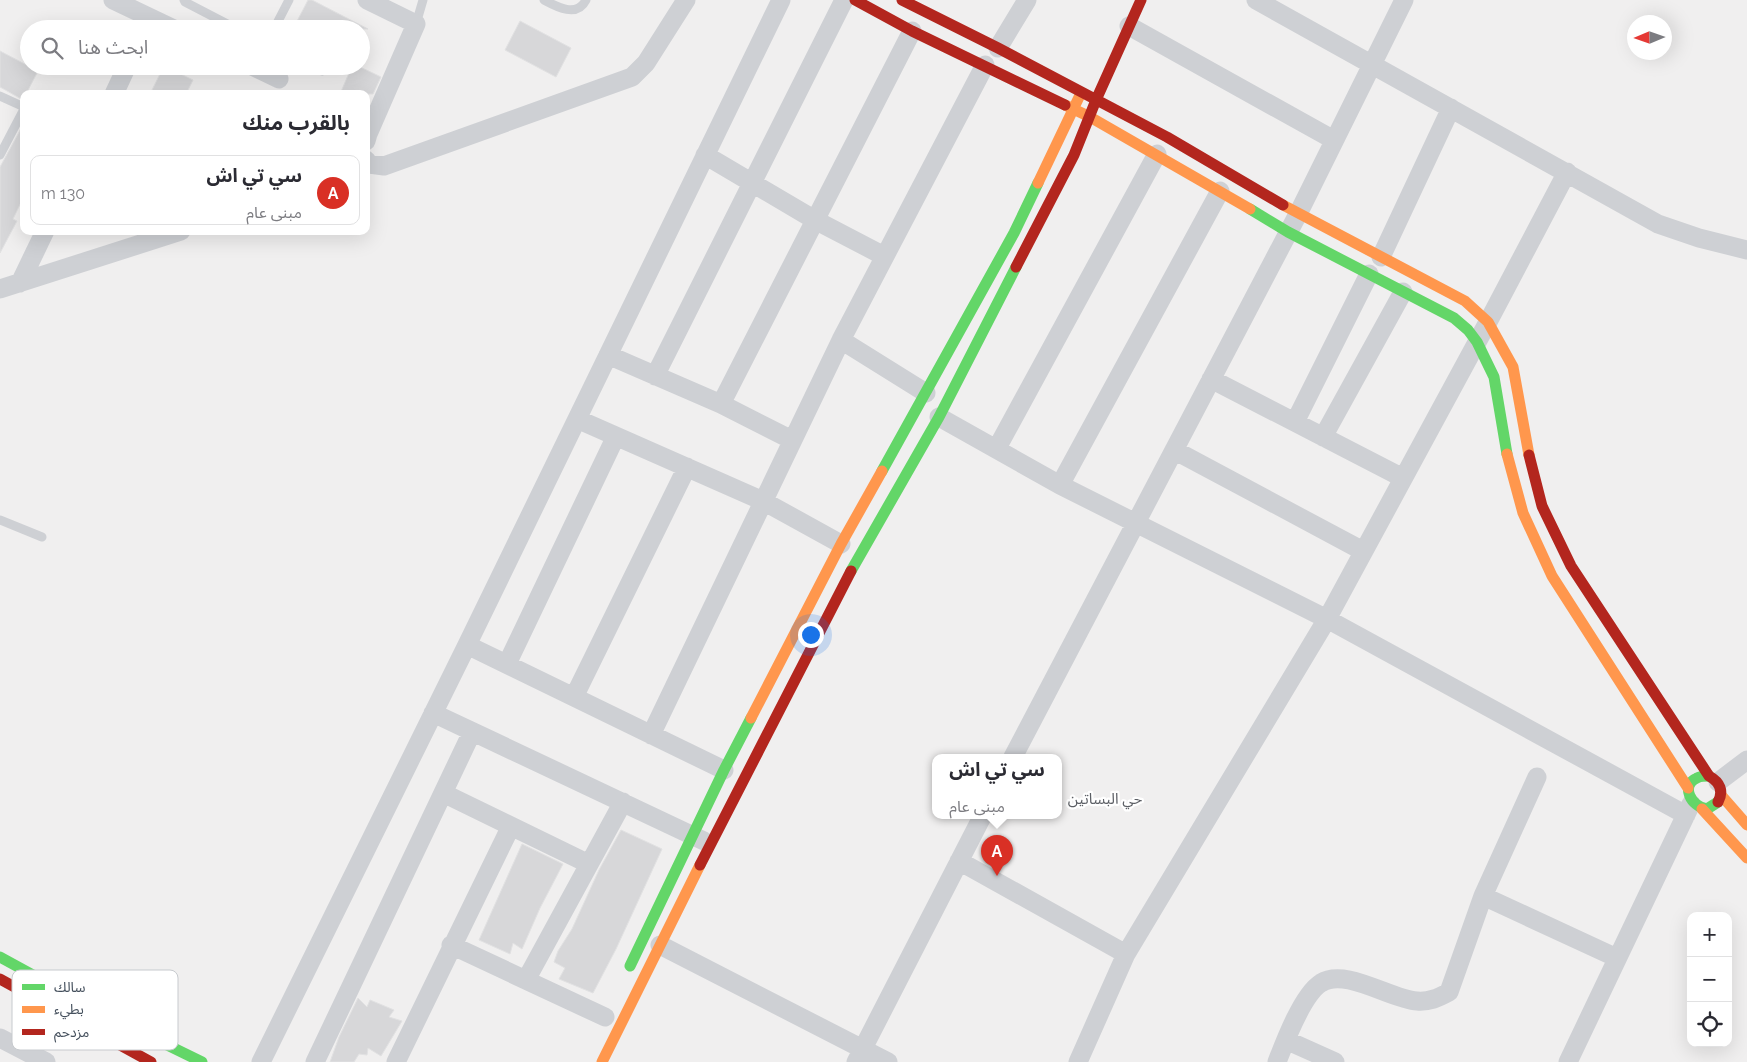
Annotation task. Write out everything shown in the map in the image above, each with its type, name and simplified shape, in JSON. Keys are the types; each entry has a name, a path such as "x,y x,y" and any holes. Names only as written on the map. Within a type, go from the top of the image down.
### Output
{"main road":[{"path":"854,0 912,31 1073,109 1157,154 1288,232 1454,318 1468,330 1477,342 1494,377 1506,449 1523,514 1552,576 1692,804 1720,827 1747,858"},
{"path":"902,0 1083,88 1096,100 1167,137 1298,214 1465,301 1488,322 1513,367 1526,445 1542,506 1567,558 1716,784 1747,825"},
{"path":"602,1062 710,844 859,556 939,417 1074,155 1096,100 1141,0"},
{"path":"626,974 724,770 841,544 1027,208 1083,88"},
{"path":"1692,804 1690,783 1698,777 1716,784"},
{"path":"1692,804 1712,808 1719,800 1716,784"},
{"path":"0,957 24,970"},
{"path":"0,980 12,987"},
{"path":"127,1050 151,1062"},
{"path":"177,1050 202,1062"}],"street":[{"path":"113,0 144,20"},
{"path":"367,0 416,24 370,129"},
{"path":"370,164 384,166 632,77 646,63 686,0"},
{"path":"261,1062 467,645 781,0"},
{"path":"656,376 844,0"},
{"path":"998,48 1027,0"},
{"path":"1256,0 1658,224 1699,238 1747,250"},
{"path":"1015,754 1298,214 1404,0"},
{"path":"1129,26 1334,140"},
{"path":"721,404 912,31"},
{"path":"651,735 840,340 985,65"},
{"path":"116,90 123,75"},
{"path":"271,75 279,79"},
{"path":"1381,257 1452,108"},
{"path":"997,448 1157,154"},
{"path":"705,155 815,220 884,256"},
{"path":"1078,1062 1126,954 1327,619 1567,172"},
{"path":"1060,485 1220,191"},
{"path":"20,283 43,235"},
{"path":"0,289 169,235"},
{"path":"1295,422 1370,274"},
{"path":"1323,437 1404,292"},
{"path":"840,340 926,393"},
{"path":"608,355 721,404 792,440"},
{"path":"1211,379 1403,478"},
{"path":"939,417 1060,485 1692,804 1568,1062"},
{"path":"577,419 763,501 841,544"},
{"path":"507,664 616,436"},
{"path":"1174,450 1363,551"},
{"path":"574,698 687,467"},
{"path":"467,645 724,770"},
{"path":"433,713 710,844"},
{"path":"315,1062 472,732"},
{"path":"1716,784 1747,760"},
{"path":"1277,1062 1309,995 1322,982 1335,978 1354,982 1415,1002 1436,1000 1449,992 1483,896 1537,777"},
{"path":"443,793 589,864"},
{"path":"526,980 623,802"},
{"path":"859,1055 981,819"},
{"path":"396,1062 451,945 511,826"},
{"path":"959,861 1126,954"},
{"path":"1483,896 1617,958"},
{"path":"451,945 605,1017"},
{"path":"660,945 859,1055 888,1062"},
{"path":"0,1038 12,1044"},
{"path":"1286,1040 1335,1062"},
{"path":"23,1050 46,1062"}],"lane":[{"path":"184,0 220,20"},
{"path":"279,20 289,0"},
{"path":"416,24 423,0"},
{"path":"544,0 560,8 576,10 583,6 586,0"},
{"path":"0,96 20,106"},
{"path":"0,155 20,116"},
{"path":"0,520 42,537"}],"building":[{"path":"308,0 312,0 351,20 298,20"},
{"path":"520,21 571,48 556,77 505,50"},
{"path":"0,51 20,62 20,75 36,75 28,90 20,90 20,98 0,87"},
{"path":"370,72 381,77 373,94 370,94 370,90 342,90 348,75 370,75"},
{"path":"160,75 183,75 193,80 188,90 152,90"},
{"path":"20,130 20,204 13,219 17,221 0,253 0,167"},
{"path":"621,830 662,849 616,949 593,993 559,979 565,968 554,962 558,951 572,929 599,870"},
{"path":"522,844 563,864 540,908 522,949 513,943 510,954 479,940"},
{"path":"358,998 367,1007 370,1000 394,1010 389,1017 402,1021 381,1056 368,1048 367,1055 359,1054 354,1062 330,1062 339,1037"}],"traffic: fast":[{"path":"882,471 1014,233 1038,183"},
{"path":"1250,209 1288,232 1454,318 1468,330 1477,342 1494,377 1507,454"},
{"path":"851,571 939,417 1016,267"},
{"path":"630,966 751,718"},
{"path":"1709,776 1700,777 1692,781 1688,790 1692,800 1701,807 1707,809 1718,802"},
{"path":"0,957 24,970"},
{"path":"177,1050 202,1062"}],"traffic: slow":[{"path":"1038,183 1080,95"},
{"path":"1065,105 1090,117 1250,209"},
{"path":"1283,205 1465,301 1488,322 1513,367 1529,455"},
{"path":"1507,454 1523,513 1552,576 1688,788"},
{"path":"751,718 841,544 882,471"},
{"path":"1721,795 1747,825"},
{"path":"1702,809 1747,858"},
{"path":"602,1062 700,865"}],"traffic: jam":[{"path":"855,0 912,31 1065,105"},
{"path":"902,0 1167,137 1283,205"},
{"path":"1016,267 1074,155 1096,100 1141,0"},
{"path":"1529,455 1542,506 1571,566 1709,776 1720,787 1721,794 1718,802"},
{"path":"700,865 851,571"},
{"path":"0,979 12,986"},
{"path":"129,1050 151,1062"}],"place":[{"name":"سي تي اش","path":"997,876"}],"district":[{"name":"حي البساتين","path":"1105,799"}]}
